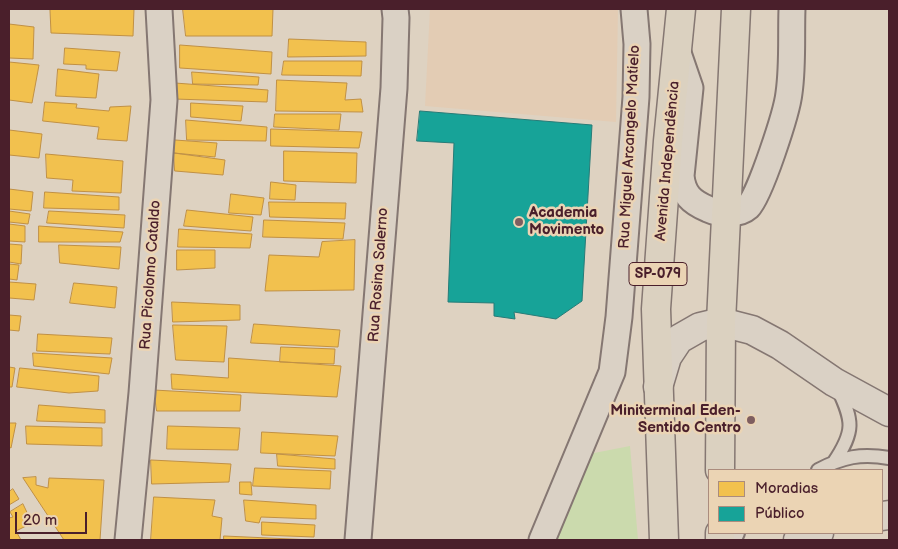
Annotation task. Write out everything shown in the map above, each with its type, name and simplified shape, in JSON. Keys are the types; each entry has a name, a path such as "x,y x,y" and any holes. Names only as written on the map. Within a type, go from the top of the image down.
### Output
{"main road":[{"name":"Avenida Independência","path":"664,540 656,309 668,141 681,9"},
{"path":"720,469 721,322 736,9"},
{"name":"Avenida Independência","path":"658,388 667,357 679,339 700,327 721,322"},
{"path":"721,322 752,330 780,345 834,382 889,412"},
{"path":"798,540 816,534"}],"street":[{"name":"Rua Picolomo Cataldo","path":"128,540 142,393 164,100 159,9"},
{"name":"Rua Rosina Salerno","path":"358,540 394,88 395,9"},
{"name":"Rua Miguel Arcangelo Matielo","path":"542,540 612,372 619,318 636,97 637,44 634,9"},
{"path":"726,213 738,212 751,203 777,138 789,94 792,9"},
{"name":"Avenida Independência","path":"678,53 690,88 681,176 682,187 687,195 699,205 712,211 726,213"}],"lane":[{"path":"834,382 848,412 850,431 846,445 834,462"},
{"path":"820,469 834,462 854,456 889,458"}],"shaded area":[{"path":"430,9 618,9 616,122 425,106"}],"green space":[{"path":"630,446 638,540 552,540 589,454"}],"building: Moradias":[{"path":"134,9 133,36 51,33 50,10"},
{"path":"183,9 273,9 272,36 186,36"},
{"path":"9,24 34,27 33,59 9,58"},
{"path":"289,39 366,42 366,56 288,57"},
{"path":"180,45 272,52 271,74 180,68"},
{"path":"65,48 120,52 117,71 86,69 86,65 64,64"},
{"path":"284,61 362,61 361,76 282,75"},
{"path":"9,62 39,65 32,103 9,100"},
{"path":"58,69 99,74 96,98 56,96"},
{"path":"192,72 259,77 258,85 193,84"},
{"path":"277,80 347,83 345,100 361,99 363,112 276,111"},
{"path":"175,83 268,90 267,102 174,99"},
{"path":"45,102 77,104 76,108 109,111 110,107 131,106 127,141 97,139 99,127 43,121"},
{"path":"191,103 243,106 241,121 191,117"},
{"path":"275,114 341,114 339,130 274,127"},
{"path":"186,120 267,127 266,141 187,140"},
{"path":"271,129 362,132 359,148 271,146"},
{"path":"9,130 42,134 39,158 9,155"},
{"path":"175,140 217,143 215,157 174,153"},
{"path":"284,151 357,153 356,183 284,181"},
{"path":"174,153 225,160 223,175 175,171"},
{"path":"46,154 123,161 121,193 72,191 73,180 47,178"},
{"path":"271,182 296,185 295,200 270,199"},
{"path":"9,189 33,192 31,211 9,209"},
{"path":"45,192 119,197 119,210 44,208"},
{"path":"231,194 264,198 261,215 229,213"},
{"path":"269,202 346,203 345,219 270,217"},
{"path":"187,210 253,217 251,231 184,226"},
{"path":"9,211 30,214 28,224 9,222"},
{"path":"49,211 125,215 124,228 47,223"},
{"path":"264,220 345,223 343,239 263,237"},
{"path":"9,224 25,226 25,242 9,241"},
{"path":"39,226 123,232 120,242 39,242"},
{"path":"179,229 252,234 250,248 178,247"},
{"path":"355,240 354,290 265,291 269,255 319,257 322,242"},
{"path":"9,244 22,245 21,264 9,262"},
{"path":"59,245 121,247 119,269 60,263"},
{"path":"177,250 215,250 215,268 177,270"},
{"path":"9,264 19,265 17,280 9,279"},
{"path":"9,282 36,284 34,300 9,298"},
{"path":"74,283 117,287 115,308 70,303"},
{"path":"172,302 240,305 240,320 173,322"},
{"path":"9,315 21,316 19,331 9,330"},
{"path":"254,324 340,330 338,347 251,343"},
{"path":"173,325 227,326 224,362 176,360"},
{"path":"38,334 112,338 110,354 37,351"},
{"path":"281,347 335,349 334,364 280,362"},
{"path":"33,353 112,358 109,374 34,366"},
{"path":"229,358 341,366 337,397 172,389 171,374 228,378"},
{"path":"9,367 15,368 12,387 9,387"},
{"path":"20,368 99,376 98,391 69,393 17,387"},
{"path":"154,390 241,395 240,411 157,411"},
{"path":"39,405 105,410 105,423 37,421"},
{"path":"9,423 16,423 11,448 9,447"},
{"path":"26,426 102,428 102,446 27,444"},
{"path":"168,426 240,428 238,450 167,449"},
{"path":"262,432 338,436 335,456 261,453"},
{"path":"277,454 335,459 335,469 278,466"},
{"path":"151,460 231,464 229,482 152,484"},
{"path":"255,468 331,471 330,489 253,486"},
{"path":"36,477 36,485 48,488 49,478 104,480 100,540 64,540 23,478"},
{"path":"240,482 251,482 252,495 240,494"},
{"path":"13,489 19,499 9,505 9,492"},
{"path":"154,497 215,500 212,516 222,518 220,540 151,540"},
{"path":"244,500 316,505 316,519 261,517 259,523 246,521"},
{"path":"23,504 32,523 16,531 21,540 9,540 9,518 13,517 10,512"},
{"path":"262,522 315,525 314,537 262,535"},
{"path":"224,536 313,540 224,540"}],"building: Público":[{"name":"Academia Movimento","path":"420,111 592,125 582,301 556,319 514,312 515,319 494,316 494,303 448,302 454,143 417,141"}],"place":[{"name":"Academia Movimento","path":"519,222"},
{"name":"Miniterminal Eden- Sentido Centro","path":"751,420"}]}
